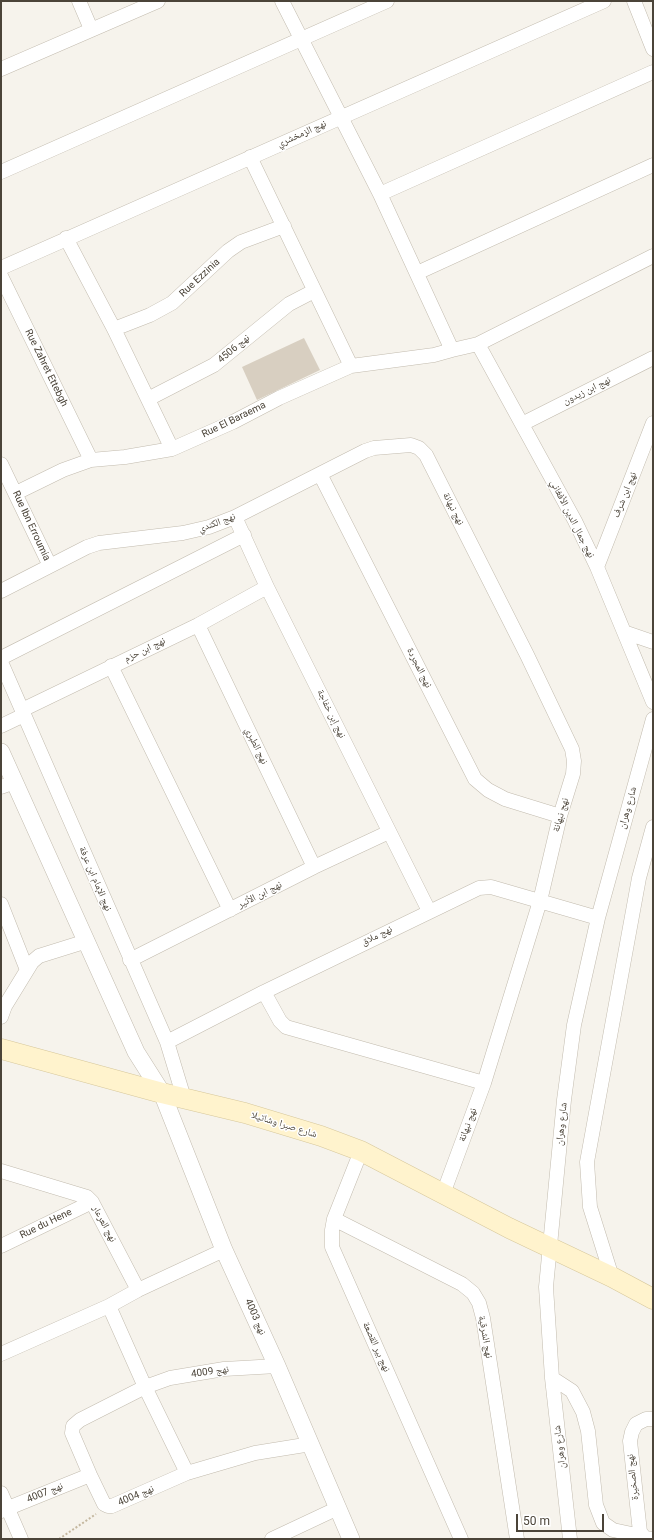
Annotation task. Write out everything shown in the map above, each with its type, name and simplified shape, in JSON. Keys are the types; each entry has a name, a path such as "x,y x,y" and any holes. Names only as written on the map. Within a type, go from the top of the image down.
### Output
{"main road":[{"name":"شارع صبرا وشاتيلا","path":"1,1049 162,1093 280,1123 361,1151 443,1194 550,1248 612,1277 653,1299"}],"street":[{"path":"79,1 91,29"},
{"path":"1,70 91,29 158,1"},
{"path":"282,1 380,194 452,350"},
{"path":"1,172 387,1"},
{"name":"نهج الزمخشري","path":"1,268 604,1"},
{"path":"634,1 653,48"},
{"path":"380,194 653,72"},
{"path":"250,157 351,366"},
{"path":"417,273 653,165"},
{"name":"Rue Ezzinia","path":"114,329 150,315 172,303 228,251 241,242 284,226"},
{"path":"66,238 114,329 172,449"},
{"name":"Rue El Baraema","path":"16,493 63,470 91,460 125,457 172,449 351,366 434,355 478,344 653,256"},
{"name":"Rue Zahret Ettebgh","path":"1,276 91,460"},
{"name":"نهج 4506","path":"148,399 214,365 289,304 314,291"},
{"name":"نهج جمال الدين الأفغاني","path":"478,344 575,521 653,702"},
{"name":"نهج ابن زيدون","path":"522,424 653,358"},
{"name":"نهج ابن شرف","path":"596,567 653,423"},
{"name":"نهج الكندي","path":"1,591 87,547 98,543 198,530 235,517 357,454 374,448 411,445 419,448 426,455"},
{"name":"نهج نبهانة","path":"426,455 527,655 572,749 574,761 573,774 560,816 540,901 484,1083 443,1194"},
{"name":"Rue Ibn Erroumia","path":"1,464 50,566"},
{"name":"نهج المجردة","path":"320,474 475,779 488,790 505,799 560,816"},
{"name":"نهج إبن خفاجة","path":"235,517 267,587 429,911"},
{"path":"1,658 244,535"},
{"name":"نهج ابن حزم","path":"1,726 111,666 198,625 267,587"},
{"name":"نهج الطبري","path":"198,625 314,867"},
{"path":"624,632 653,642"},
{"name":"نهج الإمام ابن عرفة","path":"1,662 167,1042 184,1098"},
{"path":"111,666 230,910"},
{"name":"شارع وهران","path":"570,1539 552,1378 546,1287 564,1100 572,1040 598,918 653,719"},
{"name":"نهج 4003","path":"1,752 8,784 87,942 136,1052 162,1093 224,1250 277,1366 351,1539"},
{"path":"612,1277 590,1207 587,1162 639,878 653,827"},
{"name":"نهج ابن الأثير","path":"130,960 314,867 389,832"},
{"name":"نهج ملاق","path":"167,1042 264,992 479,888 486,887 598,918"},
{"path":"1,904 27,970"},
{"path":"1,1017 5,1006 32,962 39,956 87,942"},
{"path":"264,992 280,1021 286,1028 484,1083"},
{"name":"نهج بير القصعة","path":"361,1151 334,1219 332,1230 332,1247 461,1539"},
{"name":"نهج العرعار","path":"1,1171 87,1197 92,1202 138,1290"},
{"name":"Rue du Hene","path":"1,1246 92,1202"},
{"name":"نهج الشرقية","path":"334,1219 462,1284 474,1293 483,1318 517,1539"},
{"path":"1,1354 109,1306 138,1290 224,1250"},
{"path":"109,1306 145,1387 187,1474"},
{"name":"نهج 4009","path":"145,1387 170,1378 224,1370 277,1366"},
{"path":"552,1378 572,1391 583,1412 588,1431 596,1505 603,1523 613,1530 647,1538"},
{"name":"نهج 4004","path":"145,1387 80,1420 73,1426 72,1433 90,1475 104,1504 108,1506 112,1506 187,1474 255,1453 311,1444"},
{"name":"نهج الصخيرة","path":"647,1538 634,1485 630,1441 636,1424 646,1419 653,1419"},
{"name":"نهج 4007","path":"4,1510 90,1475"},
{"path":"1,1493 4,1510 21,1539"},
{"path":"272,1539 338,1508"}],"path":[{"path":"59,1539 108,1506"}],"building":[{"path":"304,338 320,370 257,400 242,367"}]}
